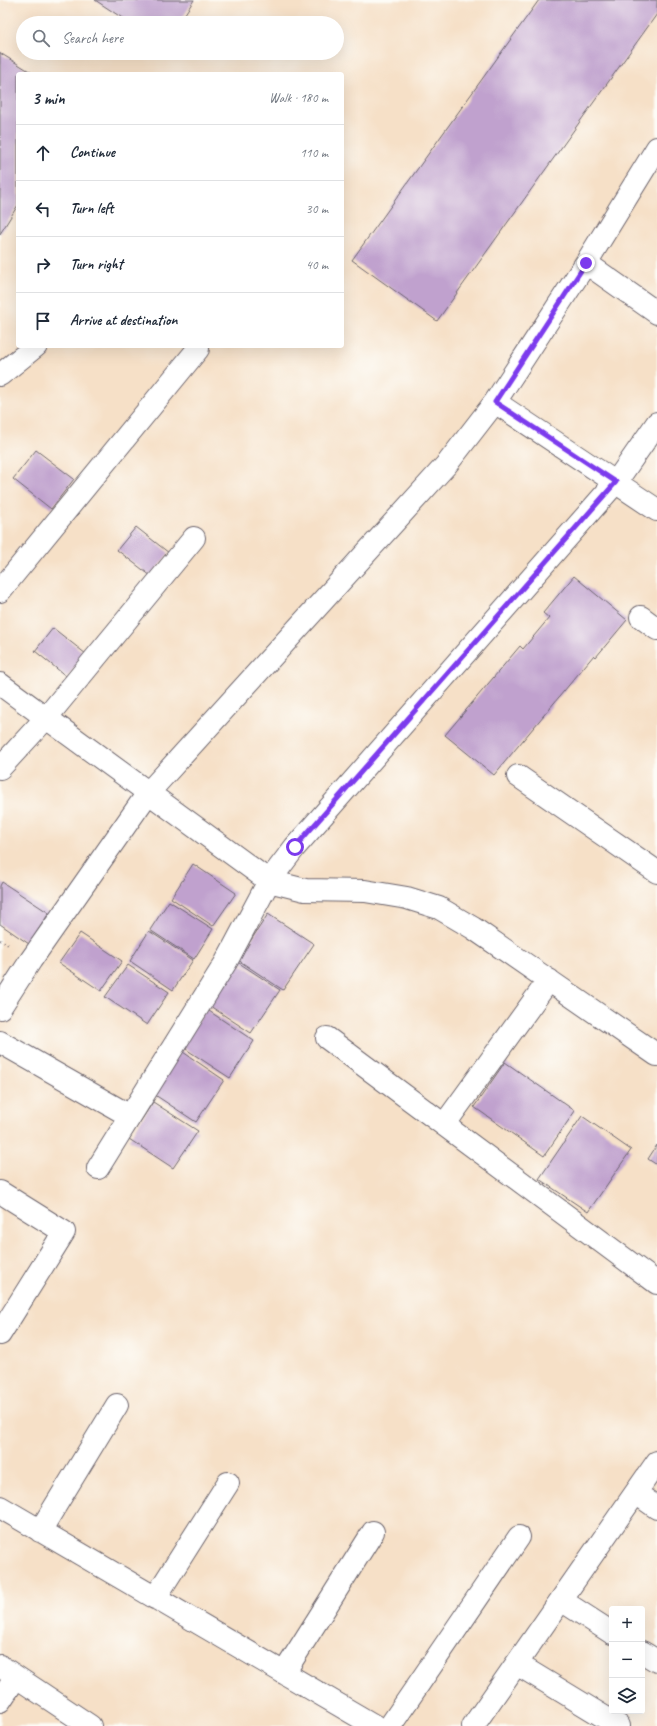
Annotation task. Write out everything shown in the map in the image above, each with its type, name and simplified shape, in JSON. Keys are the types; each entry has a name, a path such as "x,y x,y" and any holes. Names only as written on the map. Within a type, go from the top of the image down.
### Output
{"street":[{"path":"0,1008 40,947 148,793 447,464 495,402 586,263 657,148"},
{"path":"586,263 657,313"},
{"path":"0,375 34,348"},
{"path":"0,591 198,349 191,348"},
{"path":"495,402 657,510"},
{"path":"98,1168 226,962 269,881 295,847 616,482 657,423"},
{"path":"0,768 46,718 194,538"},
{"path":"0,684 269,881 305,890 324,889 365,891 407,898 439,908 473,928 657,1055"},
{"path":"518,776 657,872"},
{"path":"444,1125 549,980"},
{"path":"326,1038 657,1283"},
{"path":"0,1042 130,1116"},
{"path":"0,1192 64,1232 0,1334"},
{"path":"40,1531 117,1406"},
{"path":"473,1726 657,1462"},
{"path":"156,1598 228,1483"},
{"path":"636,1493 657,1508"},
{"path":"0,1508 375,1726"},
{"path":"284,1673 373,1532"},
{"path":"390,1726 519,1537"},
{"path":"561,1600 609,1630"},
{"path":"645,1654 657,1661"},
{"path":"517,1664 619,1726"},
{"path":"0,1701 8,1671 90,1726"}],"building":[{"path":"95,0 194,0 184,16 119,16"},
{"path":"539,0 657,0 657,14 437,321 352,260"},
{"path":"0,53 31,72 16,72 16,208 0,234"},
{"path":"36,450 74,479 51,509 13,479"},
{"path":"136,527 169,553 151,576 117,550"},
{"path":"574,576 627,620 596,657 594,655 494,775 445,735 520,646 523,649 549,618 543,613"},
{"path":"53,628 86,654 67,677 35,651"},
{"path":"193,864 236,893 213,926 171,898"},
{"path":"2,882 49,913 29,944 0,924 0,886"},
{"path":"169,901 213,929 194,959 150,930"},
{"path":"268,914 314,944 283,990 238,960"},
{"path":"149,931 193,960 173,990 130,961"},
{"path":"80,933 122,961 101,991 59,963"},
{"path":"236,961 280,990 251,1033 207,1004"},
{"path":"128,965 169,992 147,1025 105,997"},
{"path":"206,1009 254,1041 230,1078 181,1046"},
{"path":"180,1050 224,1080 196,1122 152,1093"},
{"path":"505,1062 575,1111 544,1156 474,1107"},
{"path":"153,1102 198,1131 173,1168 129,1139"},
{"path":"582,1116 631,1150 588,1212 539,1179"},
{"path":"657,1145 657,1165 648,1159"}],"route":[{"path":"295,847 616,482 495,402 586,263"}]}
